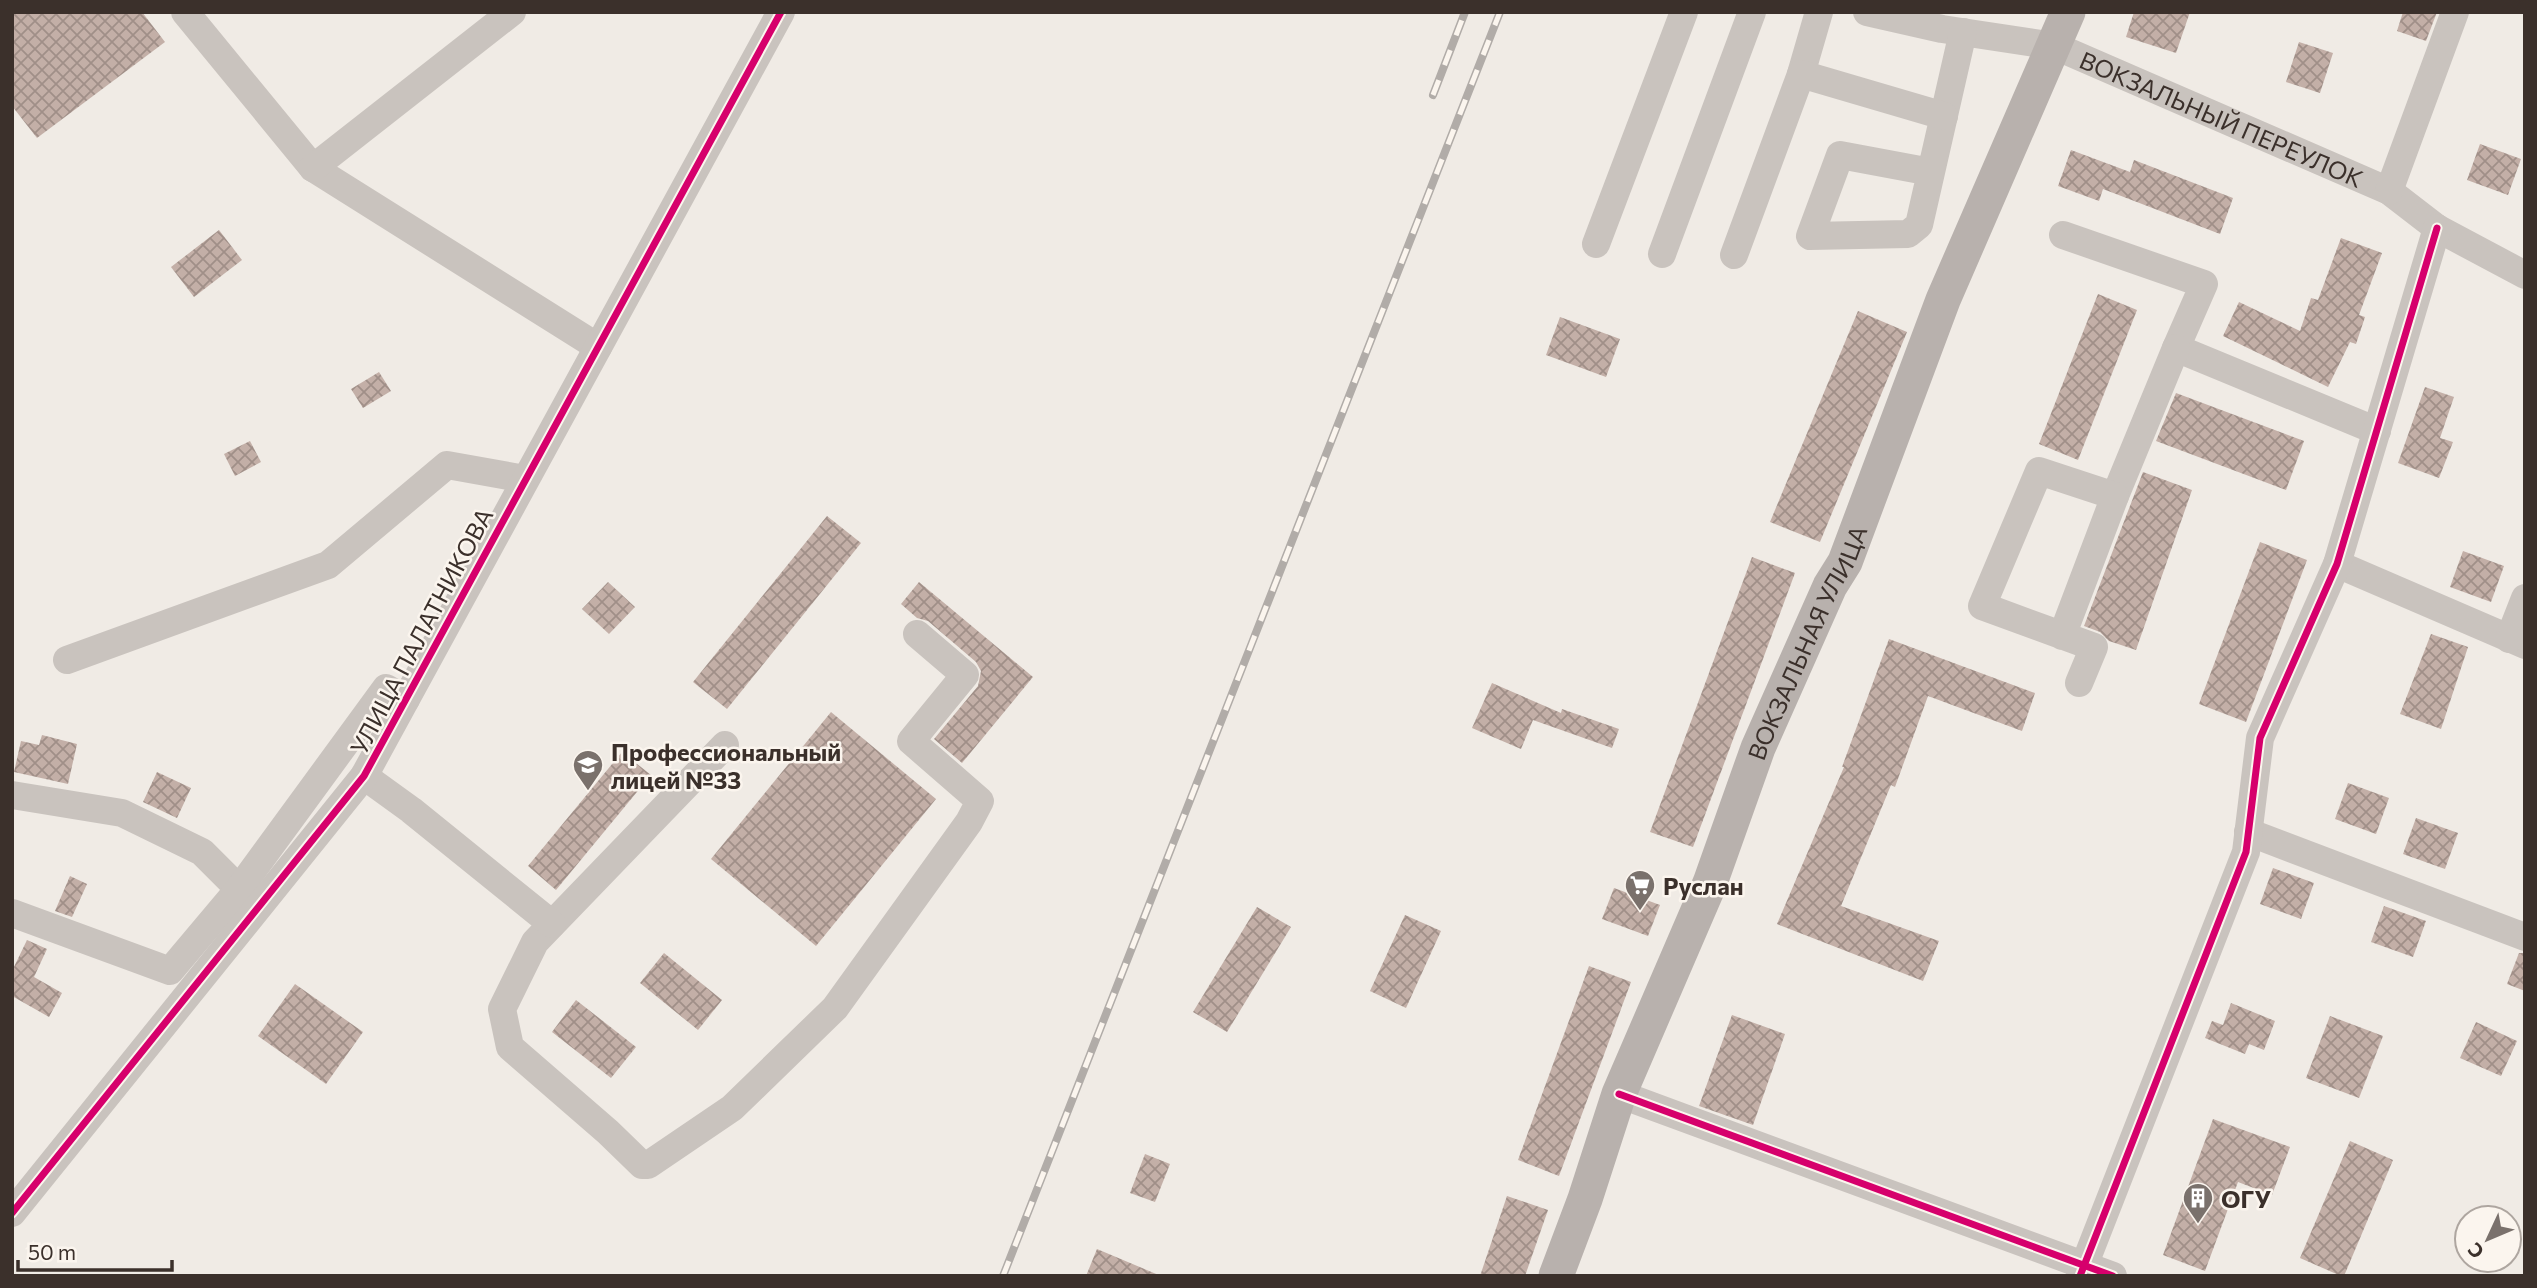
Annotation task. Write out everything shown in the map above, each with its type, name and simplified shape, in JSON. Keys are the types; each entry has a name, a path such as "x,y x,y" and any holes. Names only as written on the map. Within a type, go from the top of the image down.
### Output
{"main road":[{"name":"ВОКЗАЛЬНАЯ УЛИЦА","path":"1556,1276 1585,1199 1619,1094 1710,883 1758,748 1830,586 1844,562 1943,300 2068,12"}],"street":[{"path":"185,12 313,168 598,347"},
{"path":"313,168 512,12"},
{"name":"УЛИЦА ПАЛАТНИКОВА","path":"12,1213 364,776 781,12"},
{"path":"1596,244 1684,12"},
{"path":"1662,254 1752,12"},
{"path":"1734,255 1801,74 1819,12"},
{"path":"2389,191 2455,12"},
{"name":"ВОКЗАЛЬНЫЙ ПЕРЕУЛОК","path":"1879,13 1963,32 2055,46 2389,191 2437,228"},
{"path":"1931,172 1963,32"},
{"path":"1801,74 1944,116"},
{"path":"2082,1270 2246,852 2260,738 2337,564 2437,228 2525,275"},
{"path":"2062,636 2115,496 2204,284 2063,235"},
{"path":"2176,348 2377,431"},
{"path":"67,660 328,565 447,465 525,479"},
{"path":"2079,683 2094,647 1982,606 2039,471 2115,496"},
{"path":"2337,564 2517,642 2525,598"},
{"path":"725,745 535,942 502,1009 510,1046 642,1165 648,1164 732,1108 835,1008 969,822 980,801 911,741 965,675 917,634"},
{"path":"12,913 170,971 239,889 386,688 406,699"},
{"path":"364,776 411,810 552,924"},
{"path":"12,795 122,813 202,852 239,889"},
{"path":"2248,832 2525,937"},
{"path":"1619,1094 2082,1270 2113,1276"}],"building":[{"path":"12,12 142,12 165,42 37,138 12,106"},
{"path":"2134,12 2190,12 2176,53 2126,37"},
{"path":"2403,12 2437,12 2426,41 2397,31"},
{"path":"2299,42 2333,53 2320,93 2286,82"},
{"path":"2480,144 2521,159 2508,195 2467,180"},
{"path":"2071,150 2130,172 2134,160 2233,198 2220,234 2103,189 2099,201 2058,186"},
{"path":"219,230 242,260 194,297 171,267"},
{"path":"2341,238 2382,253 2359,315 2365,317 2356,344 2350,342 2328,387 2223,336 2239,302 2300,331 2311,298 2318,300"},
{"path":"2098,294 2137,310 2078,460 2039,444"},
{"path":"1858,311 1907,332 1820,542 1770,522"},
{"path":"1560,317 1620,339 1606,377 1546,355"},
{"path":"379,372 391,391 363,408 351,389"},
{"path":"2425,387 2454,397 2440,438 2453,442 2439,478 2398,463"},
{"path":"2176,393 2304,441 2286,490 2156,441"},
{"path":"250,441 261,462 235,476 224,454"},
{"path":"2143,472 2192,490 2136,650 2109,641 2100,632 2084,626"},
{"path":"827,516 861,543 727,709 693,682"},
{"path":"2260,542 2307,560 2246,722 2199,704"},
{"path":"2463,551 2504,566 2491,602 2450,587"},
{"path":"1752,557 1795,573 1693,847 1650,832"},
{"path":"608,582 635,607 609,634 582,609"},
{"path":"919,582 1033,677 962,763 934,739 978,686 981,671 976,662 928,621 917,618 901,604"},
{"path":"2431,634 2468,647 2441,729 2400,714"},
{"path":"1889,639 2035,693 2022,731 1928,696 1895,787 1891,785 1841,906 1939,941 1923,981 1777,924 1844,767"},
{"path":"1492,683 1561,713 1562,709 1619,729 1612,748 1533,720 1521,749 1472,728"},
{"path":"831,712 936,799 816,946 711,859"},
{"path":"42,735 77,744 68,784 14,772 21,741 39,745"},
{"path":"622,752 651,775 556,890 528,866"},
{"path":"157,772 191,788 177,818 143,802"},
{"path":"2348,783 2389,798 2376,834 2335,819"},
{"path":"2416,818 2458,833 2445,869 2403,854"},
{"path":"2273,868 2314,883 2301,919 2260,904"},
{"path":"70,876 87,884 72,917 55,911"},
{"path":"1614,888 1660,905 1648,936 1602,919"},
{"path":"2384,906 2426,921 2413,957 2371,942"},
{"path":"1257,907 1291,927 1227,1032 1193,1012"},
{"path":"1405,915 1441,931 1406,1008 1370,991"},
{"path":"27,940 47,949 34,977 62,993 49,1017 12,996 12,971"},
{"path":"664,953 722,1000 698,1030 640,983"},
{"path":"2519,953 2525,953 2525,991 2507,984"},
{"path":"1589,966 1631,982 1559,1176 1518,1160"},
{"path":"295,984 363,1032 326,1084 258,1036"},
{"path":"576,1000 636,1047 611,1078 552,1032"},
{"path":"2231,1003 2275,1021 2264,1050 2249,1044 2245,1054 2205,1038 2212,1021 2223,1025"},
{"path":"1732,1015 1785,1034 1753,1125 1699,1106"},
{"path":"2330,1016 2383,1036 2359,1098 2306,1078"},
{"path":"2476,1022 2517,1041 2501,1076 2460,1058"},
{"name":"ОГУ","path":"2213,1119 2290,1147 2272,1195 2238,1182 2205,1271 2163,1255"},
{"path":"2350,1141 2393,1160 2344,1276 2341,1276 2300,1258"},
{"path":"1145,1154 1170,1164 1155,1202 1130,1193"},
{"path":"1507,1196 1548,1210 1525,1276 1480,1276"},
{"path":"1097,1249 1161,1276 1086,1276"}],"railway":[{"path":"1433,95 1465,12"},
{"path":"1003,1276 1500,12"}],"cycle path":[{"path":"12,1213 364,776 781,12"},
{"path":"2080,1276 2246,852 2260,738 2337,564 2437,228"},
{"path":"1619,1094 2113,1276"}],"place":[{"name":"Профессиональный лицей №33","path":"588,792"},
{"name":"Руслан","path":"1640,912"},
{"name":"ОГУ","path":"2198,1225"}]}
